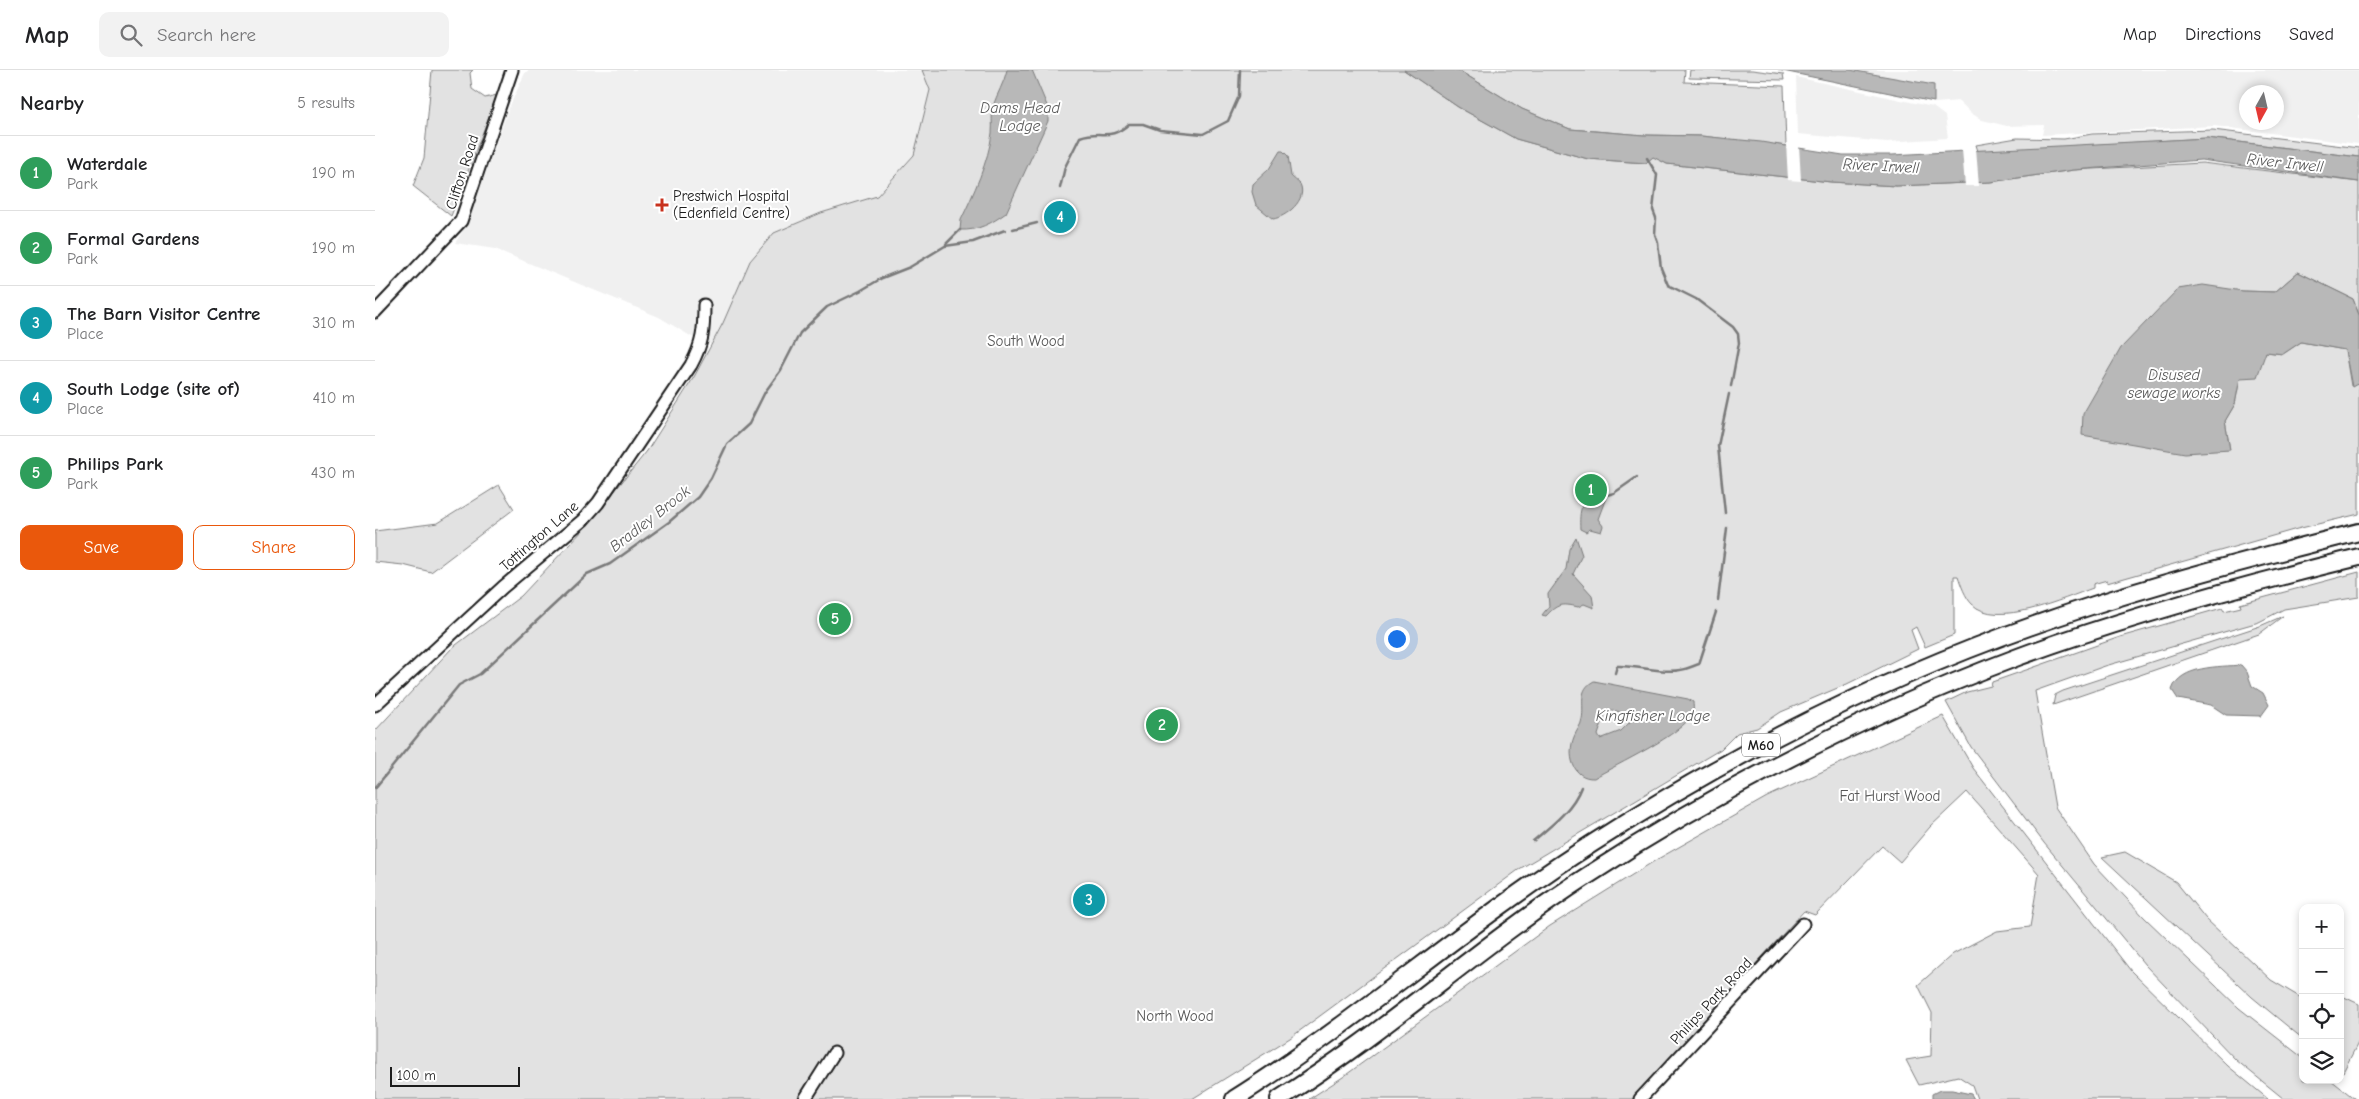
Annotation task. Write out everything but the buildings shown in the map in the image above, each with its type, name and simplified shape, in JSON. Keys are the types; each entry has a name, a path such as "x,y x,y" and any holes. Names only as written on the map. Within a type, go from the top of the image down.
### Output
{"highway":[{"name":"M60","path":"1233,1099 1359,1013 1501,905 1590,844 1666,798 1811,719 1954,656 2079,610 2186,578 2359,532"},
{"name":"M60","path":"1279,1099 1380,1028 1524,918 1585,876 1724,792 1799,752 1883,712 2068,639 2150,613 2359,557"}],"street":[{"name":"Clifton Road","path":"375,312 461,221 512,70"},
{"name":"Tottington Lane","path":"375,705 503,587 583,520 598,503 694,359 703,335 704,305"},
{"name":"Philips Park Road","path":"1640,1099 1803,924"},
{"path":"805,1099 834,1054"}],"shaded area":[{"name":"Prestwich Hospital (Edenfield Centre)","path":"529,70 922,70 930,90 914,155 877,196 821,213 774,233 711,345 692,337 659,317 495,249 455,243 468,223 508,110 525,73"},
{"path":"1794,70 2359,70 2359,144 2246,130 2284,130 2284,85 2239,85 2239,129 2214,126 2042,135 2044,125 2007,126 1982,120 1971,113 1959,101 1935,103 1794,73"},
{"path":"1796,77 1933,107 1945,116 1948,138 1887,142 1798,134"}],"green space":[{"path":"432,70 473,70 470,73 472,89 485,98 497,95 451,216 413,186 424,158"},
{"path":"922,70 1404,70 1458,107 1516,139 1588,159 1646,163 1653,156 1667,164 1831,182 1896,186 1990,182 2074,170 2202,163 2359,182 2359,315 2353,299 2298,272 2275,292 2178,289 2230,450 2225,421 2235,404 2240,378 2266,352 2283,354 2301,342 2345,350 2351,386 2359,383 2359,514 2297,529 2107,583 2107,580 2093,584 2093,588 2066,598 2013,613 1983,611 1972,604 1963,591 1958,576 1954,576 1954,635 1925,647 1916,627 1911,630 1918,649 1847,684 1781,712 1757,728 1737,733 1721,749 1521,868 1290,1038 1192,1099 375,1099 375,731 452,648 521,596 584,529 647,451 694,377 723,323 750,261 774,233 821,213 877,196 914,155 930,90"},
{"path":"1458,70 1685,70 1684,82 1784,86 1786,146 1701,136 1644,135 1570,129 1522,109"},
{"path":"1690,70 1752,70 1783,74 1784,80 1689,78"},
{"path":"2213,130 2359,148 2359,157 2207,138 1988,151 1978,151 1976,145 2017,138 2064,139 2092,134"},
{"path":"499,485 514,509 431,572 403,565 375,562 375,531 438,523"},
{"path":"2359,572 2359,597 2284,609 2259,622 2105,666 2035,691 2055,807 2094,864 2144,917 2239,1008 2299,1055 2299,1084 2336,1084 2355,1099 2284,1099 2236,1060 2145,965 2044,843 1971,747 1946,702 1967,692 1991,686 1992,682 2120,637 2222,608 2224,611 2241,607 2240,604"},
{"path":"2283,616 2259,634 2053,705 2055,695 2063,691 2260,626"},
{"name":"Fat Hurst Wood","path":"1943,716 1973,768 2131,971 2228,1066 2268,1099 1977,1099 1972,1085 1958,1076 1919,1085 1906,1060 1931,1056 1932,1013 1918,985 1953,954 1997,931 2030,927 2039,874 1967,792 1930,827 1900,862 1882,846 1815,915 1804,911 1632,1099 1309,1099 1343,1077 1550,926 1656,860 1767,797"},
{"path":"2125,852 2176,882 2206,919 2271,980 2299,997 2299,1036 2252,997 2102,857"},
{"path":"2344,997 2359,1004 2359,1041 2344,1070"}],"water":[{"name":"Dams Head Lodge","path":"1007,70 1032,70 1048,108 1048,121 1006,213 985,226 960,230 961,220 988,154 992,133 993,106"},
{"name":"River Irwell","path":"1404,70 1458,70 1522,109 1570,129 1644,135 1701,136 1761,142 1843,155 1892,155 2207,138 2359,157 2359,182 2201,160 2074,170 1990,182 1896,186 1831,182 1667,164 1653,157 1646,163 1588,159 1516,139 1458,107"},
{"path":"1778,70 1850,70 1934,85 1934,102"},
{"path":"1280,151 1283,151 1288,156 1291,176 1300,184 1302,190 1301,196 1294,207 1284,215 1273,219 1256,205 1252,192 1253,184 1269,169"},
{"name":"Disused sewage works","path":"2298,272 2353,299 2359,315 2359,383 2352,387 2345,350 2301,342 2283,354 2266,352 2257,377 2240,378 2235,404 2225,421 2230,450 2185,453 2082,435 2083,414 2121,348 2178,289 2203,285 2243,291 2275,292"},
{"path":"1597,489 1607,495 1598,519 1603,526 1601,532 1590,529 1586,532 1580,529 1582,506 1587,497"},
{"path":"1576,537 1582,555 1573,574 1592,595 1594,608 1584,604 1578,607 1564,605 1553,609 1546,616 1542,615 1549,606 1548,594 1566,569 1569,549"},
{"path":"2241,665 2247,672 2252,686 2263,693 2269,705 2261,716 2226,715 2211,705 2178,699 2172,690 2176,682 2192,672 2212,667"},
{"name":"Kingfisher Lodge","path":"1594,681 1688,699 1693,702 1693,713 1677,730 1663,739 1594,778 1587,777 1576,770 1571,758 1571,751 1574,737 1581,724 1585,689","holes":["1613,710 1630,715 1630,722 1621,731 1600,739 1598,735 1606,711"]},
{"path":"1940,1090 1952,1090 1971,1094 1974,1099 1932,1099 1932,1094"}],"pier":[{"path":"1786,143 1799,145 1801,181 1788,180"},
{"path":"1976,148 1979,186 1965,186 1962,149"}],"waterway":[{"name":"Bradley Brook","path":"1060,188 1065,167 1080,137 1094,134 1110,134 1129,124 1143,124 1160,130 1203,134 1228,121 1239,96 1240,70"},
{"path":"1647,158 1657,175 1653,210 1656,218 1655,234 1661,268 1668,285 1696,299 1733,327 1738,334 1739,343 1731,386"},
{"name":"Bradley Brook","path":"1045,216 1058,203"},
{"name":"Bradley Brook","path":"1013,229 1037,223"},
{"name":"Bradley Brook","path":"946,244 960,230"},
{"name":"Bradley Brook","path":"375,788 459,685 480,674 587,574 610,564 669,522 698,497 711,478 727,444 749,424 765,392 781,370 800,333 827,307 882,278 910,267 945,246 973,242 1005,230"},
{"path":"1725,513 1718,446 1729,394"},
{"path":"1607,495 1614,493 1637,477"},
{"path":"1718,600 1727,528"},
{"path":"1615,673 1617,666 1673,671 1699,664 1716,612"},
{"path":"1533,841 1567,810 1581,787"}],"place":[{"name":"Prestwich Hospital (Edenfield Centre)","path":"662,205"},
{"name":"South Lodge (site of)","path":"1060,217"},
{"name":"Waterdale","path":"1591,490"},
{"name":"Philips Park","path":"835,619"},
{"name":"Formal Gardens","path":"1162,725"},
{"name":"The Barn Visitor Centre","path":"1089,900"}],"park label":[{"name":"South Wood","path":"1026,341"},
{"name":"North Wood","path":"1175,1016"}]}
